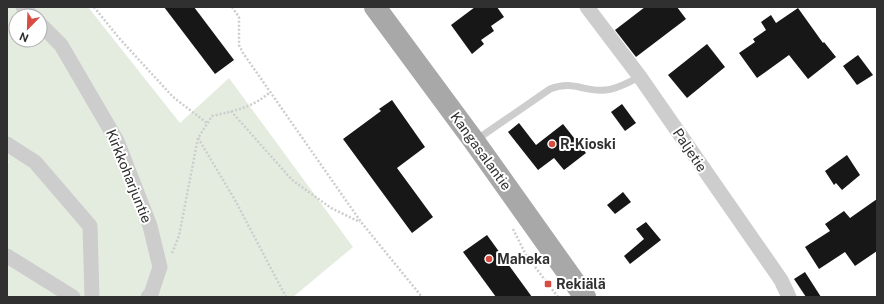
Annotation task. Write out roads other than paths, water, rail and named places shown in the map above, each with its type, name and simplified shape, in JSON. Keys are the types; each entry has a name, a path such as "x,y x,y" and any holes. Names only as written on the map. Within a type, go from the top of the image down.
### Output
{"main road":[{"name":"Kangasalantie","path":"375,7 474,141 585,297"}],"street":[{"name":"Paljetie","path":"587,7 640,77 781,280 789,297"},
{"name":"Kirkkoharjuntie","path":"48,32 61,45 117,141 150,226 160,267 151,294 148,297"},
{"path":"7,144 35,162 54,186 90,226 92,297"},
{"path":"7,256 73,297"}],"lane":[{"path":"474,141 550,89 562,85 596,91 608,90 640,77"}],"place":[{"name":"R-Kioski","path":"552,144"},
{"name":"Maheka","path":"489,259"},
{"name":"Rekiälä","path":"548,284"}]}
